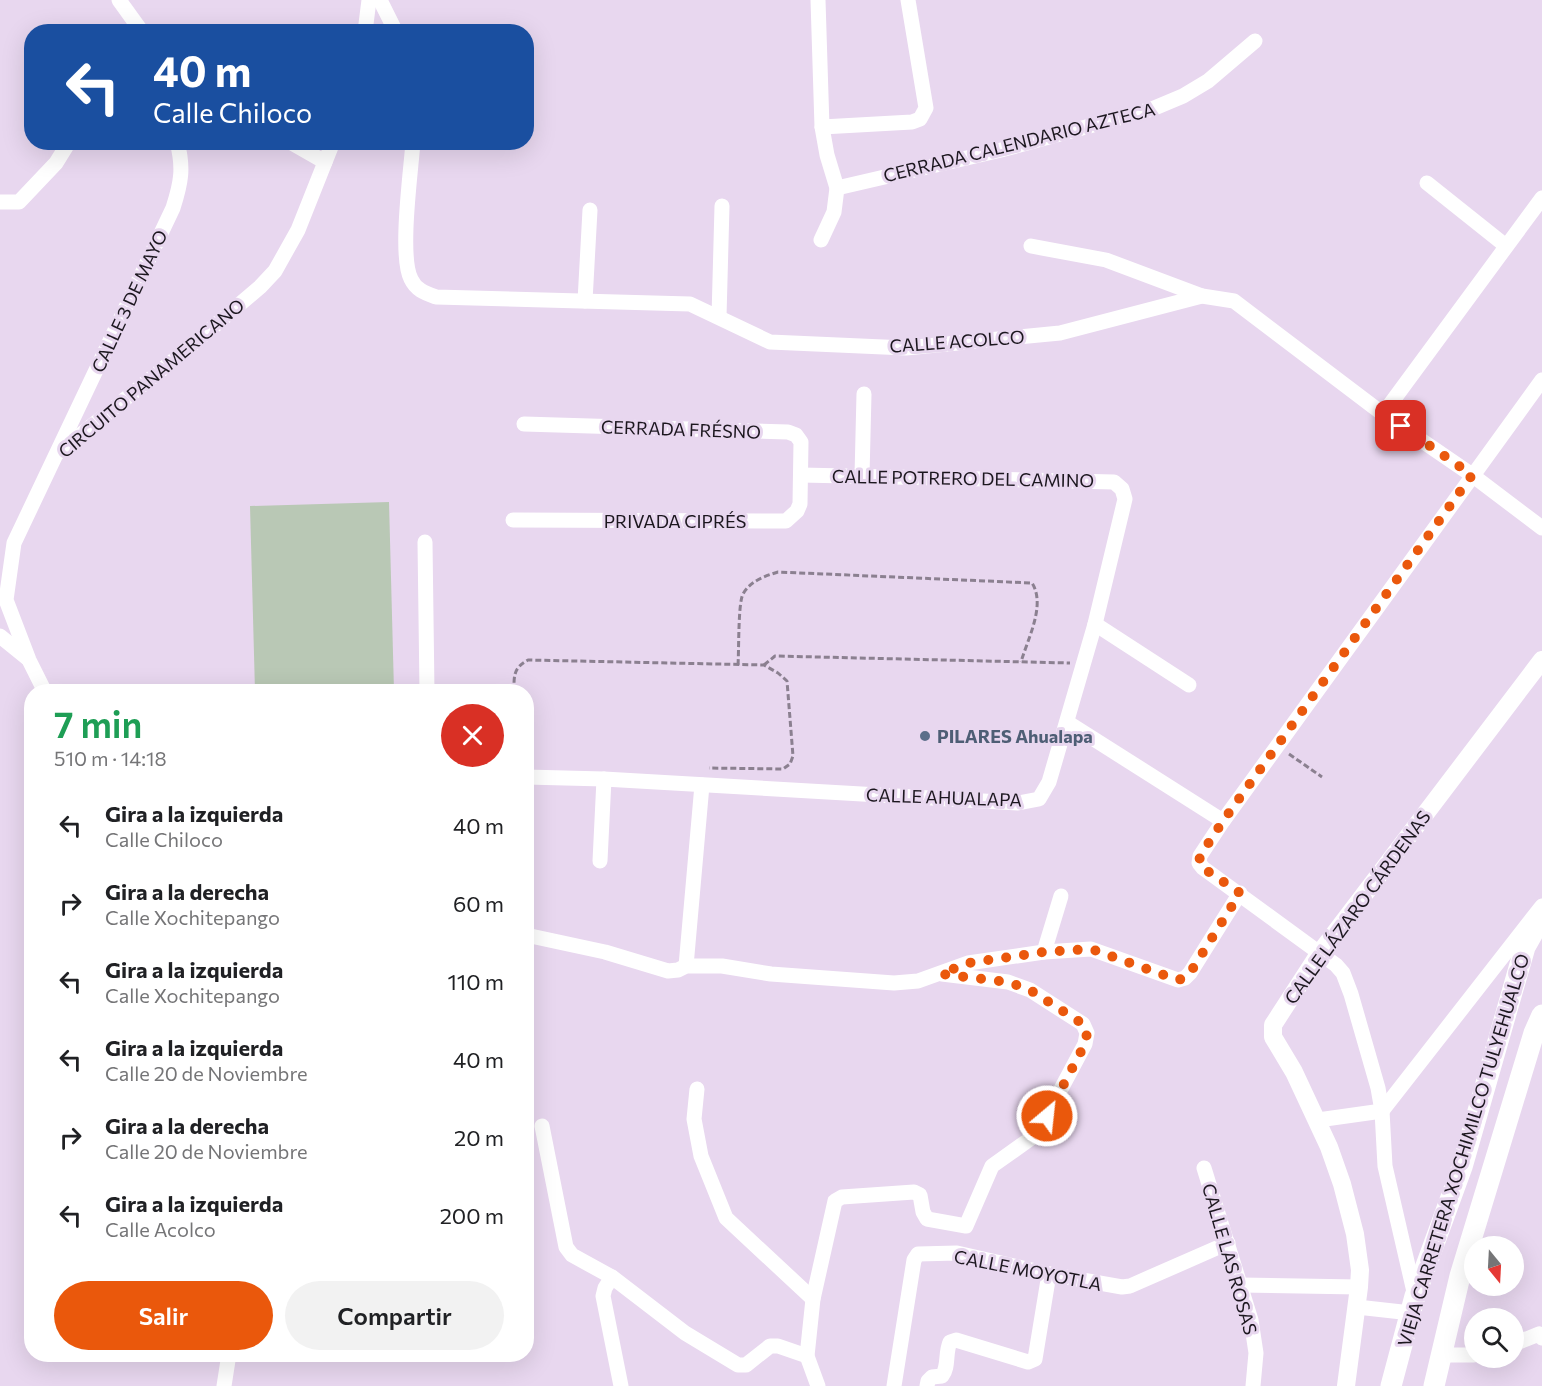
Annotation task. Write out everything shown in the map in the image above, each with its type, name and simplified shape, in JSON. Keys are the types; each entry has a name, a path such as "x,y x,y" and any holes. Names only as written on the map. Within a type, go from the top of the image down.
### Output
{"main road":[{"name":"VIEJA CARRETERA XOCHIMILCO TULYEHUALCO","path":"1391,1386 1413,1305 1462,1167 1525,947 1542,916"},
{"path":"1434,1386 1460,1275 1542,1015"}],"street":[{"path":"119,0 136,24"},
{"path":"366,24 369,0"},
{"path":"380,0 392,24"},
{"path":"818,0 822,127 826,155 837,188 834,212 822,240"},
{"path":"822,127 912,122 920,119 926,108 908,0"},
{"name":"CERRADA CALENDARIO AZTECA","path":"837,188 1001,150 1152,109 1184,96 1208,81 1254,41"},
{"path":"0,202 19,202 56,163 64,150"},
{"name":"CALLE 3 DE MAYO","path":"56,454 173,208 180,184 182,160 179,150"},
{"path":"304,150 326,162"},
{"name":"CIRCUITO PANAMERICANO","path":"41,684 29,660 6,600 14,543 56,454 180,355 260,287 275,271 298,230 330,150"},
{"name":"CALLE ACOLCO","path":"412,150 405,250 410,278 421,292 436,297 690,304 770,342 906,348 1060,333 1202,296 1234,301 1383,414 1472,475 1542,528"},
{"path":"1427,183 1506,246"},
{"path":"1383,414 1542,198"},
{"path":"719,317 722,206"},
{"path":"585,301 590,210"},
{"path":"1031,246 1106,260 1202,296"},
{"path":"1357,1307 1413,1305 1385,1166 1382,1111 1375,1077 1351,994 1343,973 1336,965 1203,868 1199,863 1200,856 1542,380"},
{"path":"862,476 864,394"},
{"name":"CERRADA FRÉSNO","path":"524,424 788,432 796,435 801,442 801,475"},
{"name":"CALLE POTRERO DEL CAMINO","path":"801,475 1114,482 1122,489"},
{"name":"PRIVADA CIPRÉS","path":"513,520 786,520 797,511 800,504 801,475"},
{"name":"CALLE AHUALAPA","path":"534,777 604,779 1018,803 1039,799 1049,782 1095,624 1125,499 1122,489"},
{"path":"425,542 428,684"},
{"path":"1095,624 1189,685"},
{"path":"0,636 29,660"},
{"name":"CALLE LÁZARO CÁRDENAS","path":"1346,1386 1359,1287 1360,1270 1355,1234 1342,1184 1317,1120 1272,1031 1273,1025 1319,954 1542,660"},
{"path":"1067,722 1223,821"},
{"path":"600,861 604,779"},
{"path":"686,966 702,785"},
{"path":"534,937 604,952 668,971 686,966 722,966 771,974 894,983 918,981 968,963 1044,952 1091,949 1178,980 1185,978 1240,893"},
{"path":"1044,952 1061,896"},
{"path":"1317,1120 1382,1111 1542,906"},
{"path":"941,974 1008,982 1030,990 1083,1024 1087,1033 1085,1044 1037,1134 992,1166 957,1253"},
{"path":"697,1089 694,1119 701,1156 726,1218 813,1299"},
{"path":"542,1126 566,1247 572,1255 612,1277 685,1333 738,1365 746,1365 770,1346 778,1346 807,1356"},
{"name":"CALLE LAS ROSAS","path":"1204,1168 1251,1320 1256,1353 1254,1386"},
{"path":"818,1386 807,1356 813,1299 835,1201 842,1197 914,1192 920,1195 923,1212 927,1219 966,1226"},
{"name":"CALLE MOYOTLA","path":"894,1386 914,1260 918,1254 957,1253 1049,1274 1122,1287 1130,1286 1228,1243"},
{"path":"927,1386 932,1377 942,1376 945,1372 948,1347 950,1342 956,1340 1028,1362 1035,1359 1049,1274"},
{"path":"612,1277 603,1296 621,1386"},
{"path":"1241,1285 1359,1287"},
{"path":"1524,1340 1539,1334 1542,1338"},
{"path":"1440,1355 1464,1355"},
{"path":"224,1386 228,1362"}],"path":[{"path":"738,665 741,596 749,586 762,577 778,572 1032,583 1037,592 1038,605 1021,662"},
{"path":"764,665 775,656 1084,663"},
{"path":"514,684 514,672 528,660 764,665 778,673 787,681 793,756 790,764 783,769 703,768"},
{"path":"1278,746 1322,777"}],"green space":[{"path":"389,502 394,684 255,684 250,506"}],"place":[{"name":"PILARES Ahualapa","path":"925,736"}],"route":[{"path":"1047,1116 1085,1044 1087,1033 1083,1024 1030,990 1008,982 941,974 968,963 1044,952 1091,949 1178,980 1190,973 1240,893 1203,868 1199,863 1200,856 1472,475 1401,426"}]}
